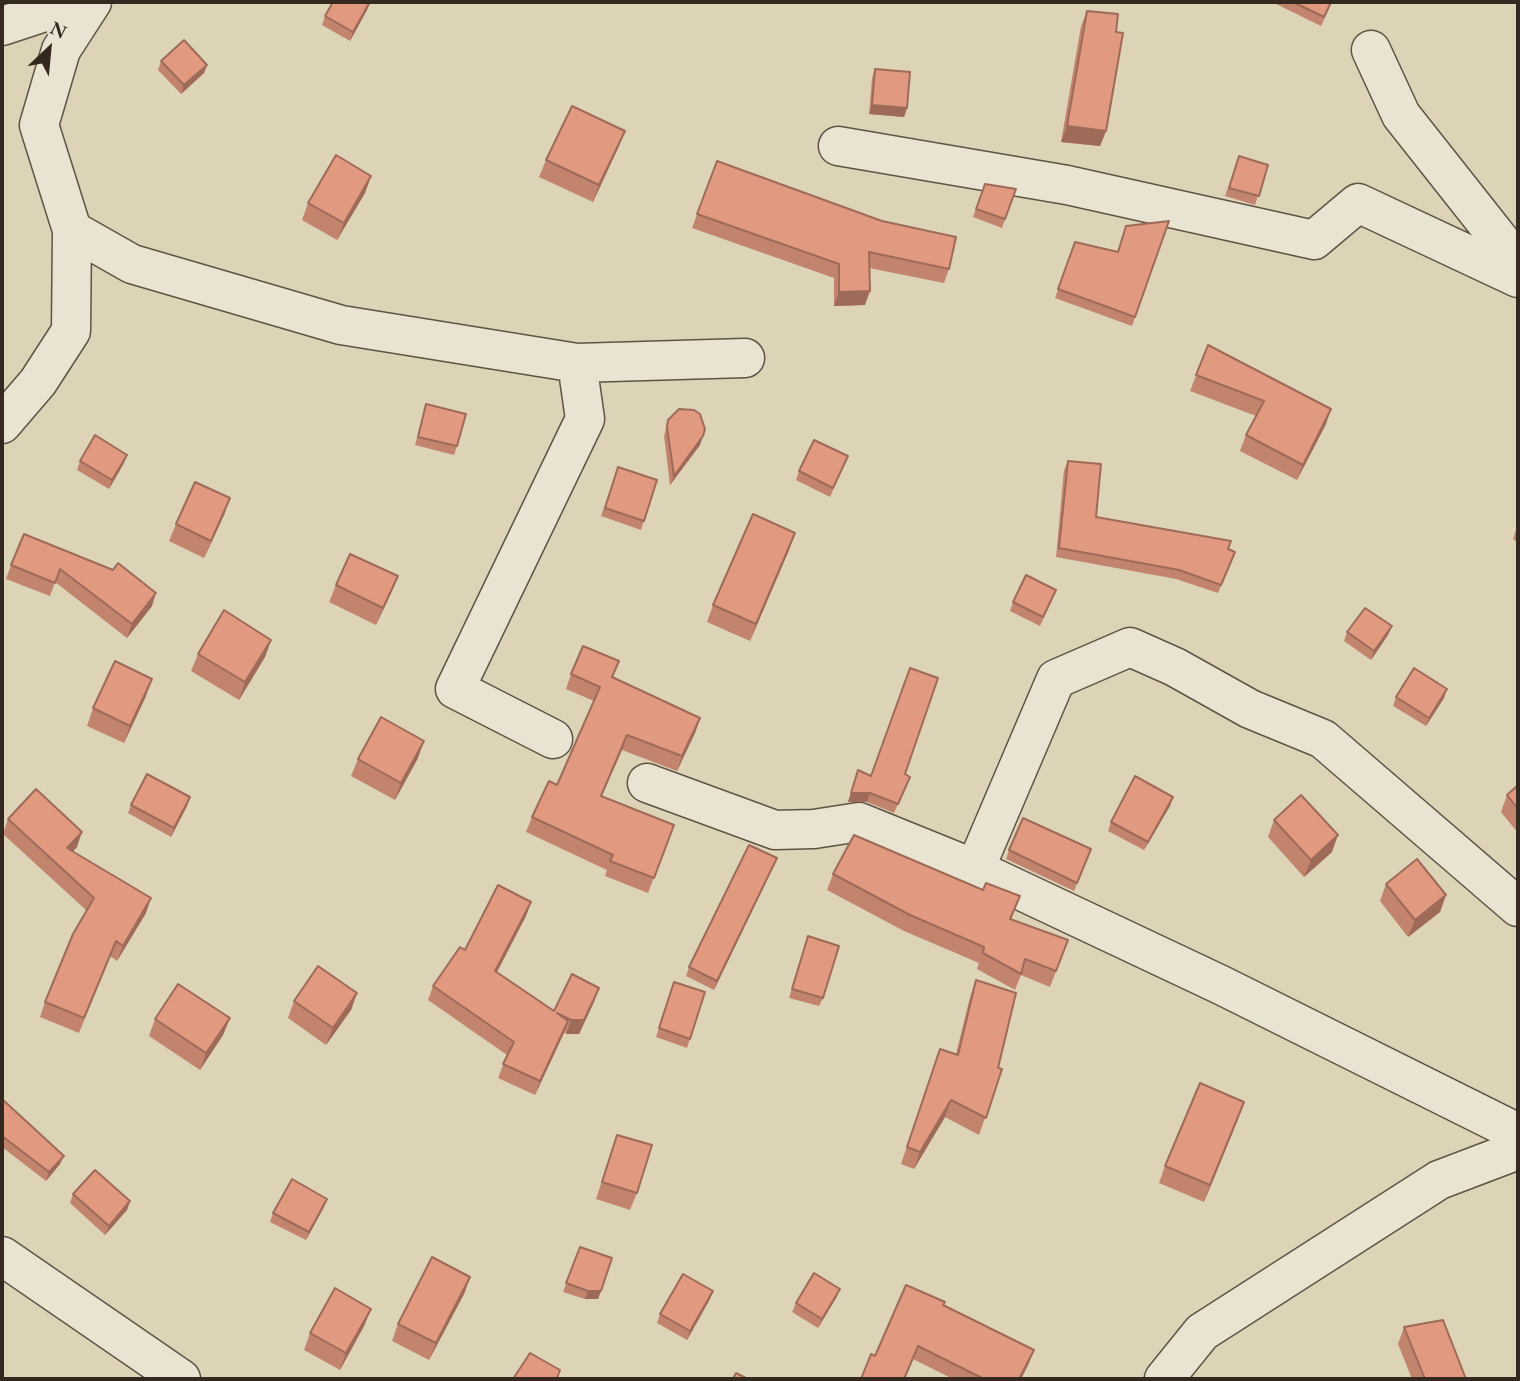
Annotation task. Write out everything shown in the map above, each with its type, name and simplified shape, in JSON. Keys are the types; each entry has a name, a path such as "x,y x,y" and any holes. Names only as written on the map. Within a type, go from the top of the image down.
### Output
{"street":[{"path":"2,26 75,2"},
{"path":"2,424 38,382 71,331 72,230 39,125 61,50 92,2"},
{"path":"1371,50 1401,115 1518,262"},
{"path":"838,146 1055,182 1314,240 1358,202 1518,278"},
{"path":"72,230 132,264 341,325 577,363 745,358"},
{"path":"553,739 455,689 585,419 577,363"},
{"path":"975,869 1056,679 1130,647 1175,667 1250,709 1323,739 1518,907"},
{"path":"647,783 775,830 814,829 859,822 975,869 1222,985 1518,1133"},
{"path":"1164,1379 1202,1332 1439,1180 1518,1150"},
{"path":"2,1256 181,1379"}],"building":[{"path":"333,2 370,2 353,32 325,16"},
{"path":"1293,2 1331,2 1324,17"},
{"path":"1087,11 1118,14 1116,32 1123,33 1106,131 1067,126"},
{"path":"184,40 207,65 184,85 161,61"},
{"path":"875,69 910,72 907,108 872,105"},
{"path":"572,106 625,131 599,185 546,160"},
{"path":"336,155 371,176 344,223 308,203"},
{"path":"1239,156 1268,165 1259,196 1229,188"},
{"path":"717,161 882,221 956,237 949,269 869,252 870,291 839,292 839,264 697,214"},
{"path":"985,184 1016,189 1005,219 976,209"},
{"path":"1169,221 1135,317 1058,289 1075,242 1118,252 1126,226"},
{"path":"1208,345 1331,409 1303,465 1246,435 1264,401 1196,375"},
{"path":"426,404 466,414 457,446 418,437"},
{"path":"679,409 694,410 700,414 705,429 703,436 674,476 667,427 668,420"},
{"path":"95,435 127,455 112,480 80,461"},
{"path":"814,440 848,456 833,488 799,471"},
{"path":"1068,461 1101,464 1096,517 1231,541 1228,549 1235,552 1221,585 1179,570 1059,548"},
{"path":"618,467 657,480 644,521 605,508"},
{"path":"195,482 230,498 211,541 176,524"},
{"path":"753,514 795,533 756,624 713,605"},
{"path":"24,534 113,570 118,563 156,593 132,624 60,569 55,583 11,565"},
{"path":"350,554 398,576 383,608 336,585"},
{"path":"1026,575 1056,590 1043,617 1013,602"},
{"path":"1365,608 1392,626 1374,651 1347,632"},
{"path":"224,610 271,640 245,682 198,654"},
{"path":"583,646 619,661 612,677 700,718 682,756 627,735 601,796 674,825 654,878 610,861 613,855 532,817 549,781 557,785 600,687 571,674"},
{"path":"115,661 152,679 130,726 93,708"},
{"path":"910,668 938,678 905,774 910,777 898,804 870,793 851,793 858,770 871,776"},
{"path":"1414,668 1447,689 1429,718 1396,697"},
{"path":"381,717 424,741 401,783 358,759"},
{"path":"147,774 190,797 174,828 131,805"},
{"path":"1135,776 1173,797 1148,842 1111,822"},
{"path":"1518,785 1518,809 1507,795"},
{"path":"36,789 82,832 67,848 151,898 123,946 116,941 84,1018 45,1002 73,934 94,898 8,819"},
{"path":"1301,795 1338,835 1311,860 1274,820"},
{"path":"1023,818 1091,849 1077,883 1009,850"},
{"path":"854,835 983,890 986,883 1020,896 1010,919 1068,940 1056,971 1025,959 1021,974 983,953 984,947 910,915 833,874"},
{"path":"749,845 777,858 717,981 689,967"},
{"path":"1417,859 1446,895 1415,920 1386,884"},
{"path":"498,885 531,902 495,971 554,1011 572,974 599,988 584,1020 571,1020 557,1013 568,1021 540,1081 503,1064 514,1042 433,986 460,947 465,950"},
{"path":"808,936 839,946 823,998 792,989"},
{"path":"318,966 357,993 333,1028 294,1001"},
{"path":"976,980 1016,993 998,1068 1002,1069 986,1118 951,1100 920,1152 907,1147 940,1049 958,1055"},
{"path":"674,982 705,992 690,1039 659,1028"},
{"path":"178,984 230,1018 206,1053 155,1019"},
{"path":"1200,1083 1244,1102 1210,1185 1165,1166"},
{"path":"2,1099 64,1156 49,1172 2,1136"},
{"path":"617,1135 652,1145 637,1193 602,1182"},
{"path":"95,1170 130,1201 109,1226 73,1194"},
{"path":"292,1179 327,1199 309,1232 273,1213"},
{"path":"580,1247 612,1258 601,1291 588,1291 566,1283"},
{"path":"432,1257 470,1277 436,1343 398,1324"},
{"path":"814,1273 840,1289 822,1319 796,1303"},
{"path":"683,1274 713,1291 690,1331 660,1314"},
{"path":"906,1285 945,1302 943,1305 1034,1350 1019,1379 984,1379 918,1346 904,1379 861,1379 871,1354 875,1356"},
{"path":"335,1288 371,1309 346,1353 310,1333"},
{"path":"1443,1320 1466,1379 1425,1379 1404,1327"},
{"path":"530,1353 560,1370 559,1379 513,1379"},
{"path":"736,1373 748,1379 733,1379"}]}
